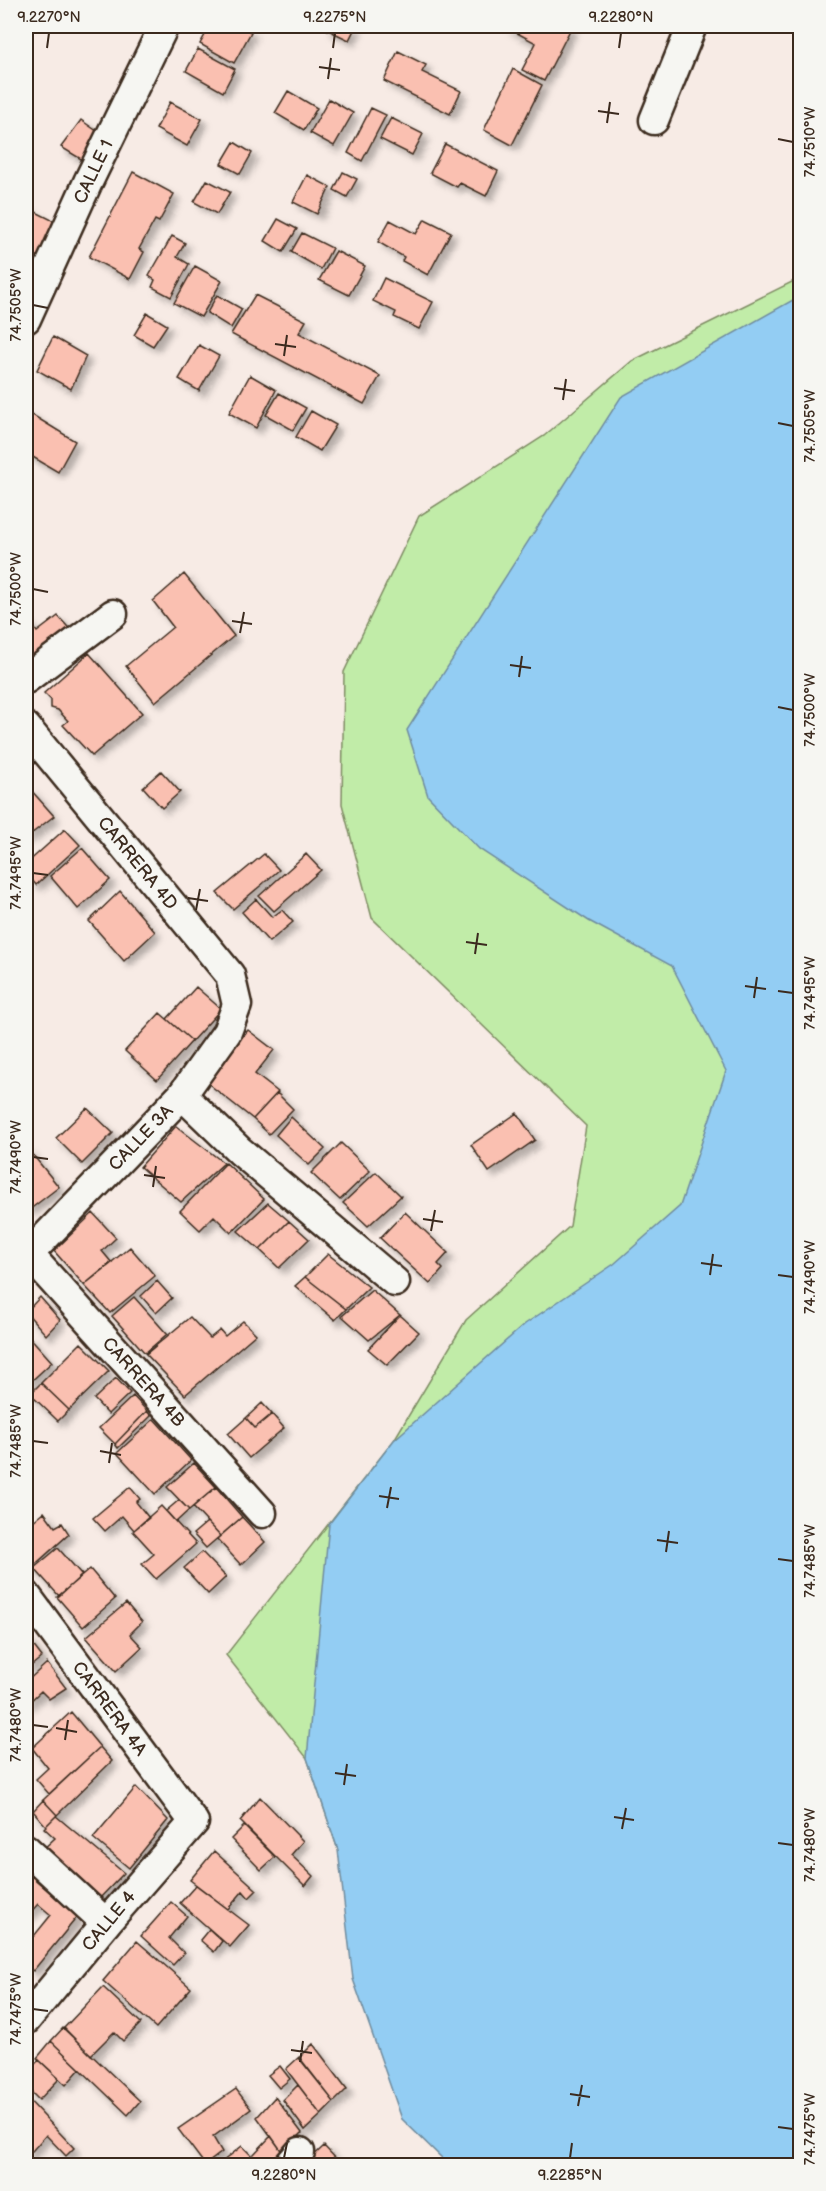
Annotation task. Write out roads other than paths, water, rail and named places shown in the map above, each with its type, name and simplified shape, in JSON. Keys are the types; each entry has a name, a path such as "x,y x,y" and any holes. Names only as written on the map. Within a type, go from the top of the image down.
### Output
{"street":[{"name":"CALLE 1","path":"26,319 88,182 164,26"},
{"path":"654,120 692,26"},
{"path":"26,679 113,614"},
{"name":"CARRERA 4D","path":"26,727 230,975 237,1005"},
{"name":"CALLE 3A","path":"26,1254 182,1095 227,1032 237,1005"},
{"path":"182,1095 240,1151 395,1282"},
{"name":"CARRERA 4B","path":"26,1254 262,1514"},
{"name":"CARRERA 4A","path":"26,1595 194,1822"},
{"name":"CALLE 4","path":"26,2020 194,1822"},
{"path":"26,1849 106,1923"}],"water":[{"path":"800,296 800,2165 456,2165 444,2160 402,2119 353,1979 338,1850 307,1758 329,1524 394,1440 525,1324 614,1264 680,1206 726,1071 672,966 589,921 479,849 428,796 407,730 621,397"}]}
